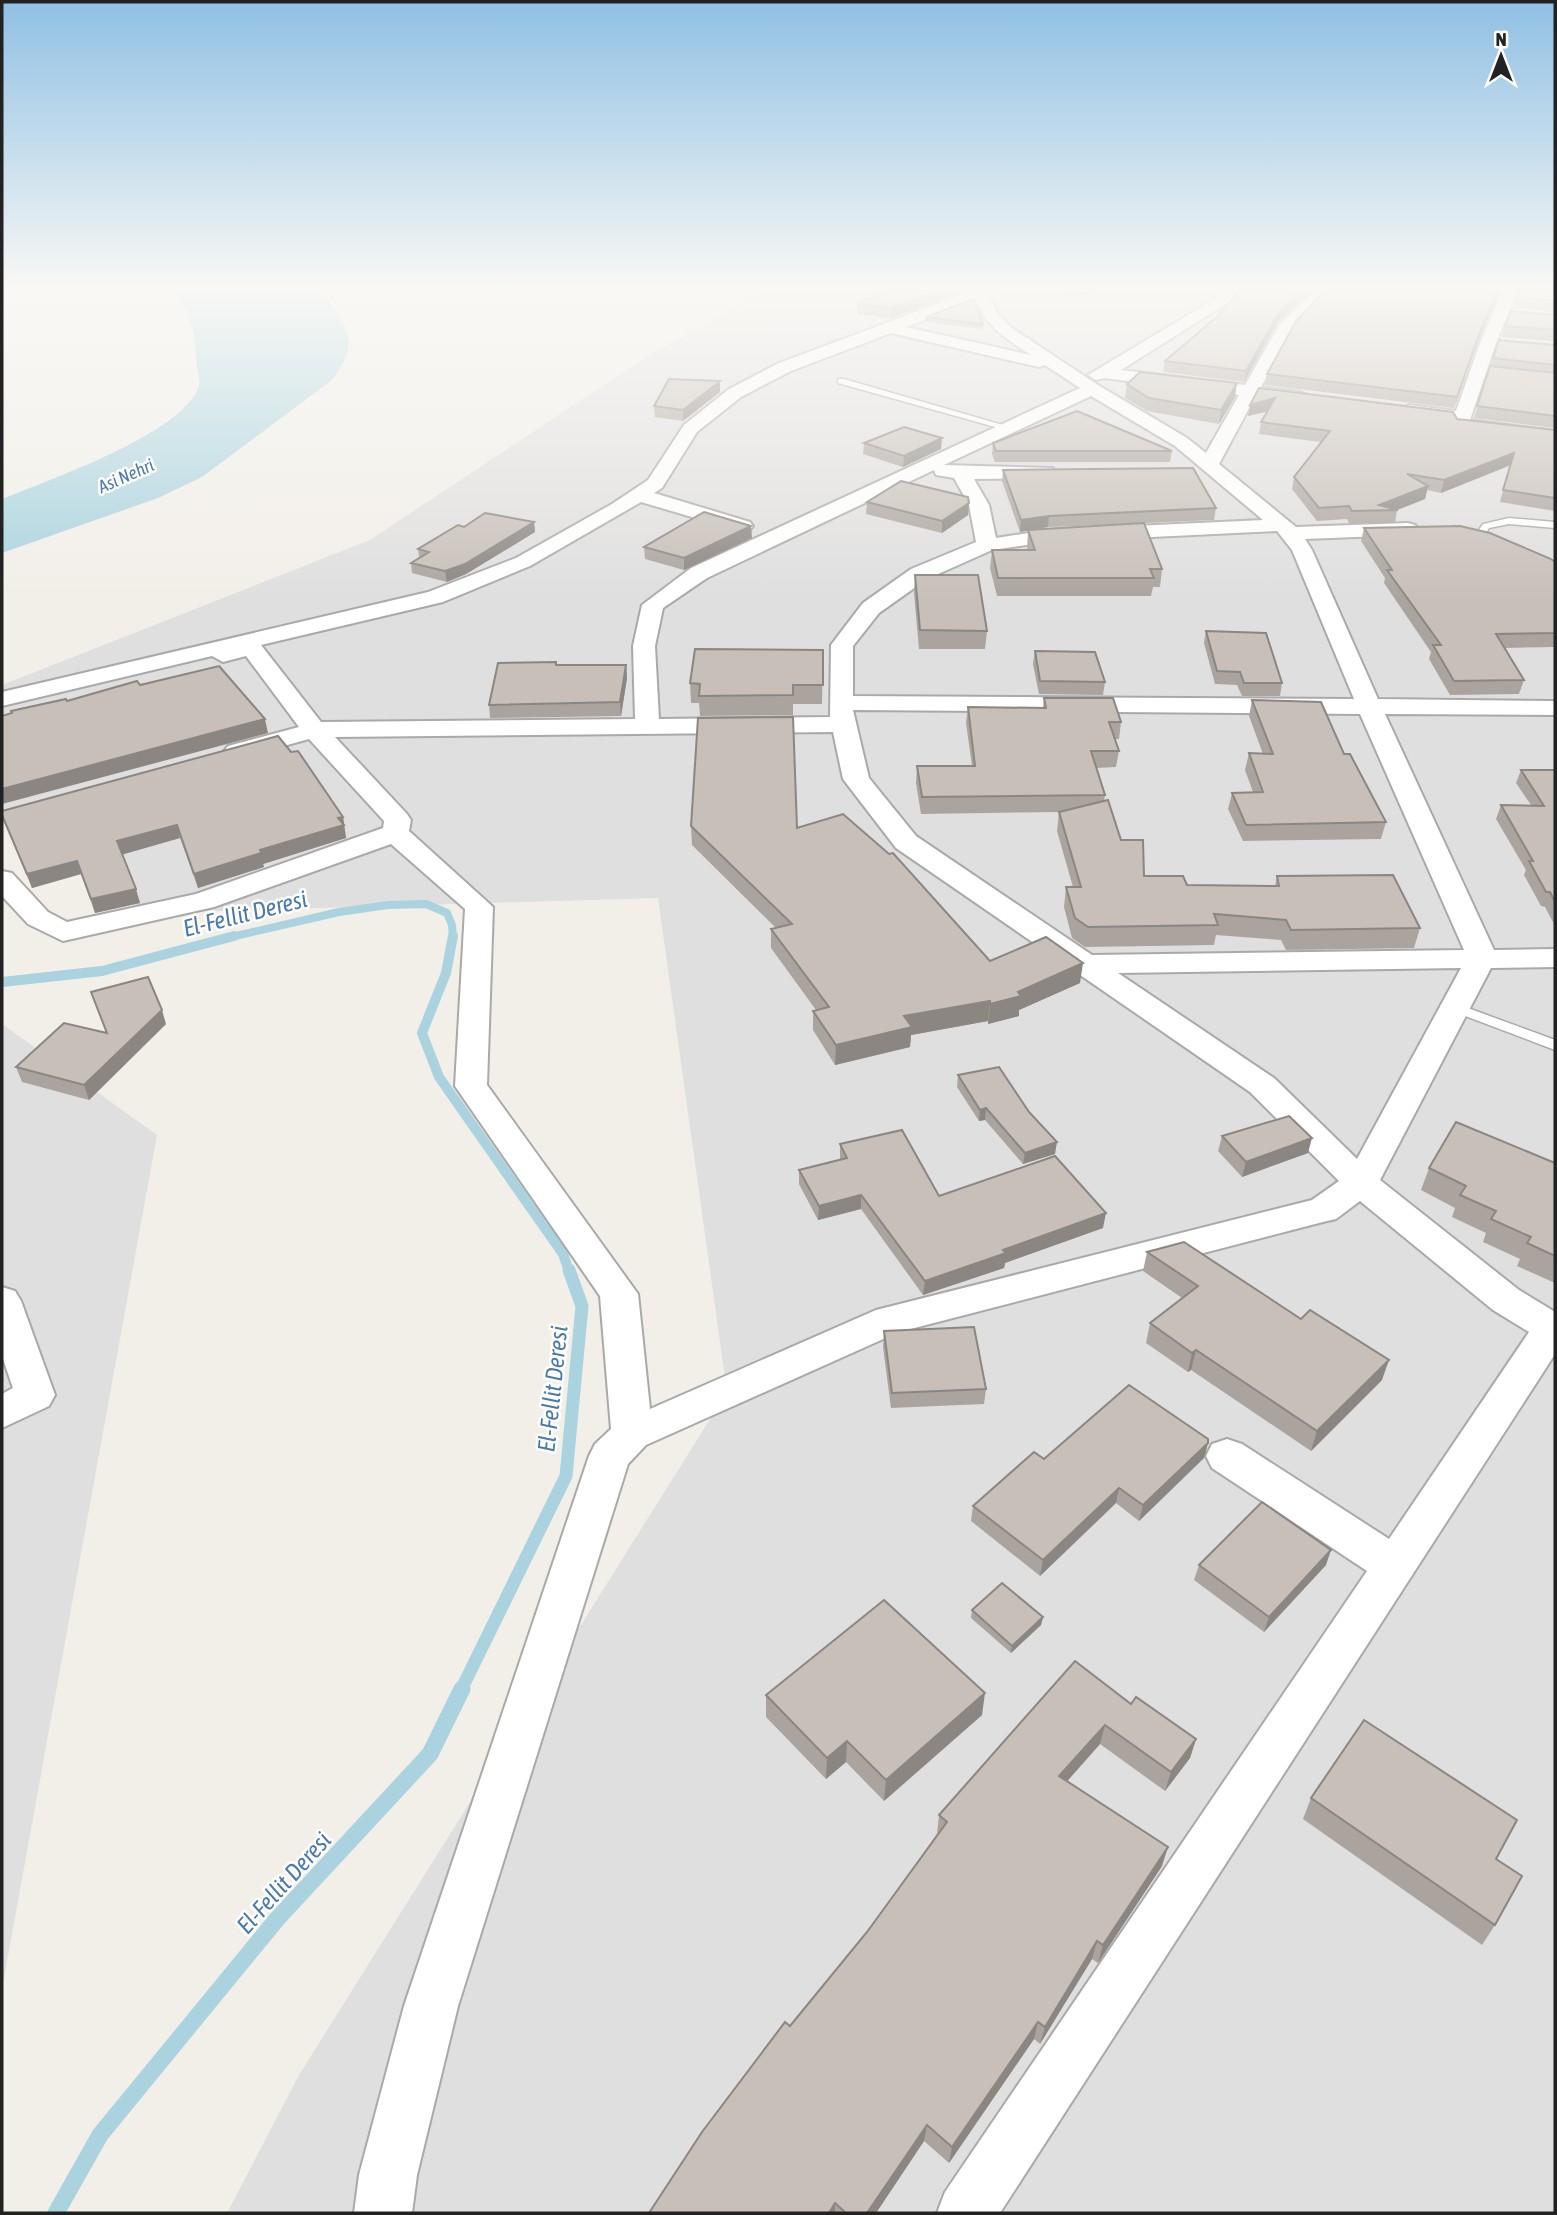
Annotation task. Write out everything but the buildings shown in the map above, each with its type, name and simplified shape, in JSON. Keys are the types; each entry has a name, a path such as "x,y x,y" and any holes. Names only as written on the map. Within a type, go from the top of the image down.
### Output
{"street":[{"path":"2,699 435,597 523,562 655,484 690,429 735,393"},
{"path":"647,725 645,646 653,605 699,573 1010,428 1069,393"},
{"path":"1111,393 1181,442 1205,468 1287,529 1302,551 1482,957"},
{"path":"1205,468 1249,393"},
{"path":"1270,393 1316,399"},
{"path":"1474,393 1460,424 1555,436"},
{"path":"1396,409 1462,417"},
{"path":"925,469 961,473 1069,472"},
{"path":"961,473 979,505 987,545"},
{"path":"638,495 778,536"},
{"path":"966,2213 1554,1329 1506,1300 1361,1183 1262,1085 906,842 856,779 843,713 842,645 871,608 919,574 987,545 1048,536 1287,529 1432,529"},
{"path":"1456,530 1481,534 1503,544"},
{"path":"2,707 252,648 314,730 398,820 395,833"},
{"path":"210,758 314,730 647,725 843,713 1370,707 1555,708"},
{"path":"2,879 38,918 62,932 204,901 395,833"},
{"path":"395,833 479,907 471,1086 619,1294 632,1434"},
{"path":"383,2213 388,2175 431,2006 610,1456 632,1434 889,1320 1323,1210 1361,1183 1482,957"},
{"path":"1087,964 1555,958"},
{"path":"2,1301 35,1395 2,1412"},
{"path":"1227,1456 1395,1566"}],"lane":[{"path":"885,393 1010,428"},
{"path":"1481,534 1486,526 1509,521 1555,525"},
{"path":"1457,1008 1555,1045"}],"shaded area":[{"path":"591,393 1555,393 1555,2213 227,2213 299,2075 727,1392 658,898 148,913 2,823 2,685 370,540"},
{"path":"2,1024 157,1135 2,1989"}],"water":[{"name":"Asi Nehri","path":"194,393 314,393 202,477 158,498 2,553 2,499 80,468 142,438 188,404"}],"waterway":[{"name":"El-Fellit Deresi","path":"227,938 339,912 388,905 426,904 447,913 453,937"},
{"name":"El-Fellit Deresi","path":"2,982 102,971 234,936"},
{"name":"El-Fellit Deresi","path":"453,937 446,973 422,1033 439,1077 563,1254 569,1271"},
{"name":"El-Fellit Deresi","path":"461,1690 566,1476 582,1306 569,1270"},
{"name":"El-Fellit Deresi","path":"56,2213 100,2135 277,1919 430,1754 462,1689"}]}
